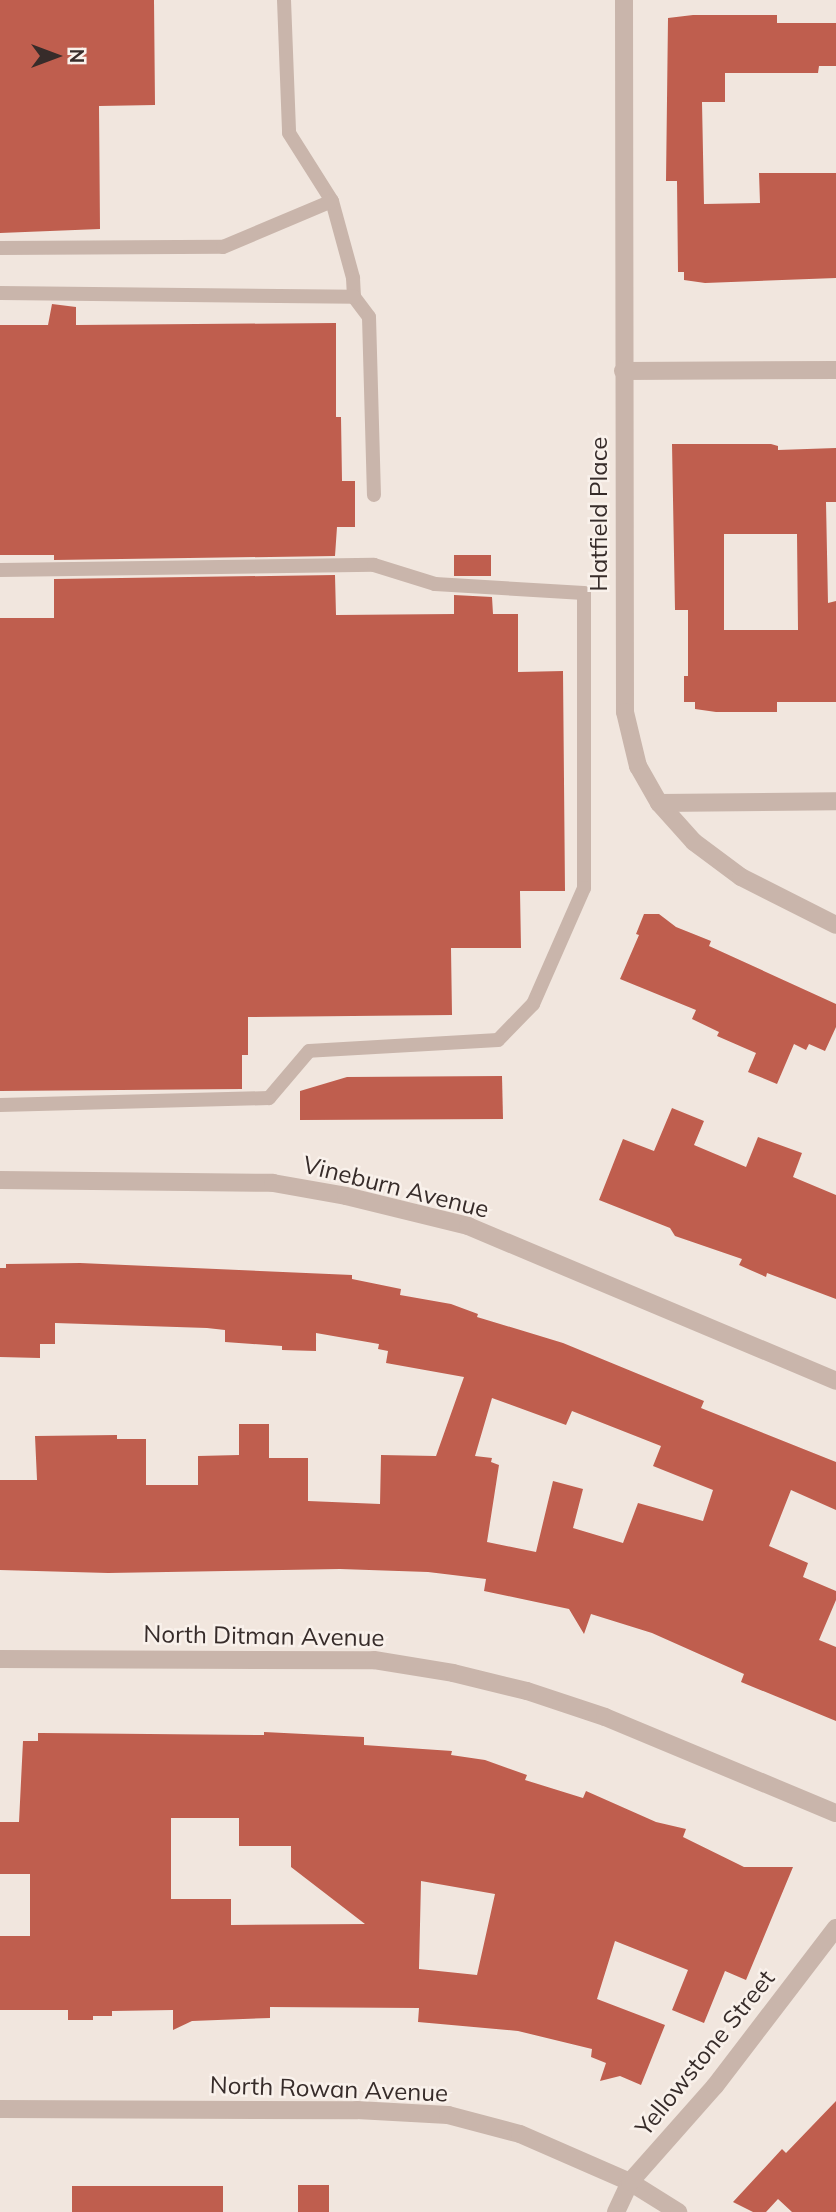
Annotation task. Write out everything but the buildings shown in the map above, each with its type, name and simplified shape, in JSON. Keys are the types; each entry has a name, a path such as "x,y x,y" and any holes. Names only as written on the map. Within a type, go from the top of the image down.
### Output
{"street":[{"name":"Hatfield Place","path":"624,0 625,712 638,766 659,803 694,842 741,877 836,925"},
{"path":"623,371 836,370"},
{"path":"659,803 836,801"},
{"name":"Vineburn Avenue","path":"0,1181 272,1183 346,1196 468,1226 836,1381"},
{"name":"North Ditman Avenue","path":"0,1658 374,1660 440,1671 527,1691 605,1717 836,1813"},
{"name":"Yellowstone Street","path":"616,2212 630,2182 715,2086 836,1928"},
{"name":"North Rowan Avenue","path":"0,2109 357,2109 448,2115 520,2134 630,2182 678,2212"}],"lane":[{"path":"284,0 289,133 332,201 353,278 354,297 369,317 374,495"},
{"path":"0,248 223,247 332,201"},
{"path":"0,293 354,297"},
{"path":"0,570 374,565 435,584 513,591 584,593 584,888 533,1004 498,1040 309,1051 269,1098 0,1105"}]}
